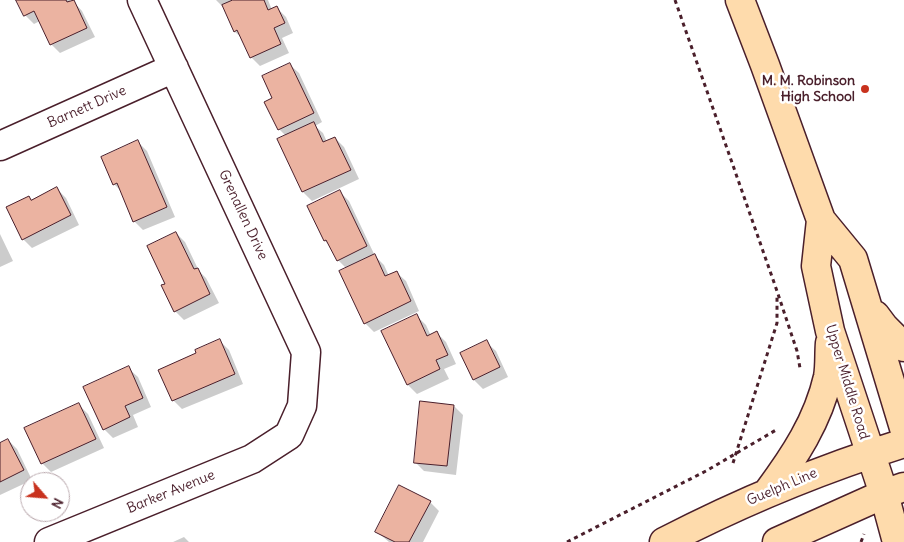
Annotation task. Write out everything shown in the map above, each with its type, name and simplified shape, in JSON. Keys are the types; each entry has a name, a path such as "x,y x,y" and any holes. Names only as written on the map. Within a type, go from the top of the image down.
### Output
{"main road":[{"name":"Upper Middle Road","path":"740,0 821,220 854,259 904,428"},
{"name":"Upper Middle Road","path":"821,220 816,266 830,331 870,454 894,490 897,542"},
{"path":"868,307 904,347"},
{"path":"768,492 805,438 816,412 828,376 830,331"},
{"name":"Guelph Line","path":"664,542 710,518 768,492 904,443"},
{"path":"777,542 894,490"}],"street":[{"name":"Grenallen Drive","path":"142,0 306,352 302,406 289,435"},
{"name":"Barnett Drive","path":"0,146 174,68"},
{"name":"Barker Avenue","path":"49,542 252,459 289,435"}],"path":[{"path":"675,0 777,291 797,351 801,373"},
{"path":"733,463 777,322 777,291"},
{"path":"567,542 706,471 777,429"},
{"path":"860,542 864,531"}],"building":[{"path":"16,0 66,0 67,2 74,0 87,28 50,45 34,11 24,16"},
{"path":"233,0 264,0 268,10 277,6 285,23 274,28 281,44 250,58 237,30 234,32 222,5"},
{"path":"290,63 314,113 278,130 264,102 272,98 262,76"},
{"path":"314,122 323,142 335,137 351,170 302,192 277,139"},
{"path":"138,140 167,207 133,222 117,183 113,185 101,157"},
{"path":"57,187 71,215 22,240 6,207 29,196 31,200"},
{"path":"340,190 367,246 337,261 326,240 324,241 307,206"},
{"path":"176,232 194,269 198,268 210,294 174,312 161,285 165,284 147,246"},
{"path":"375,254 385,276 397,271 411,301 364,324 339,271"},
{"path":"417,314 427,336 437,331 448,355 436,360 440,369 407,385 381,331"},
{"path":"220,339 235,374 172,401 158,370 196,353 195,350"},
{"path":"487,340 500,367 473,380 460,353"},
{"path":"129,366 143,398 125,406 130,417 103,430 83,387"},
{"path":"420,401 454,405 447,466 414,463"},
{"path":"79,403 96,439 41,464 24,428"},
{"path":"8,439 24,470 0,482 0,443"},
{"path":"399,485 431,501 409,542 395,542 375,532"}],"place":[{"name":"M. M. Robinson High School","path":"865,89"}]}
